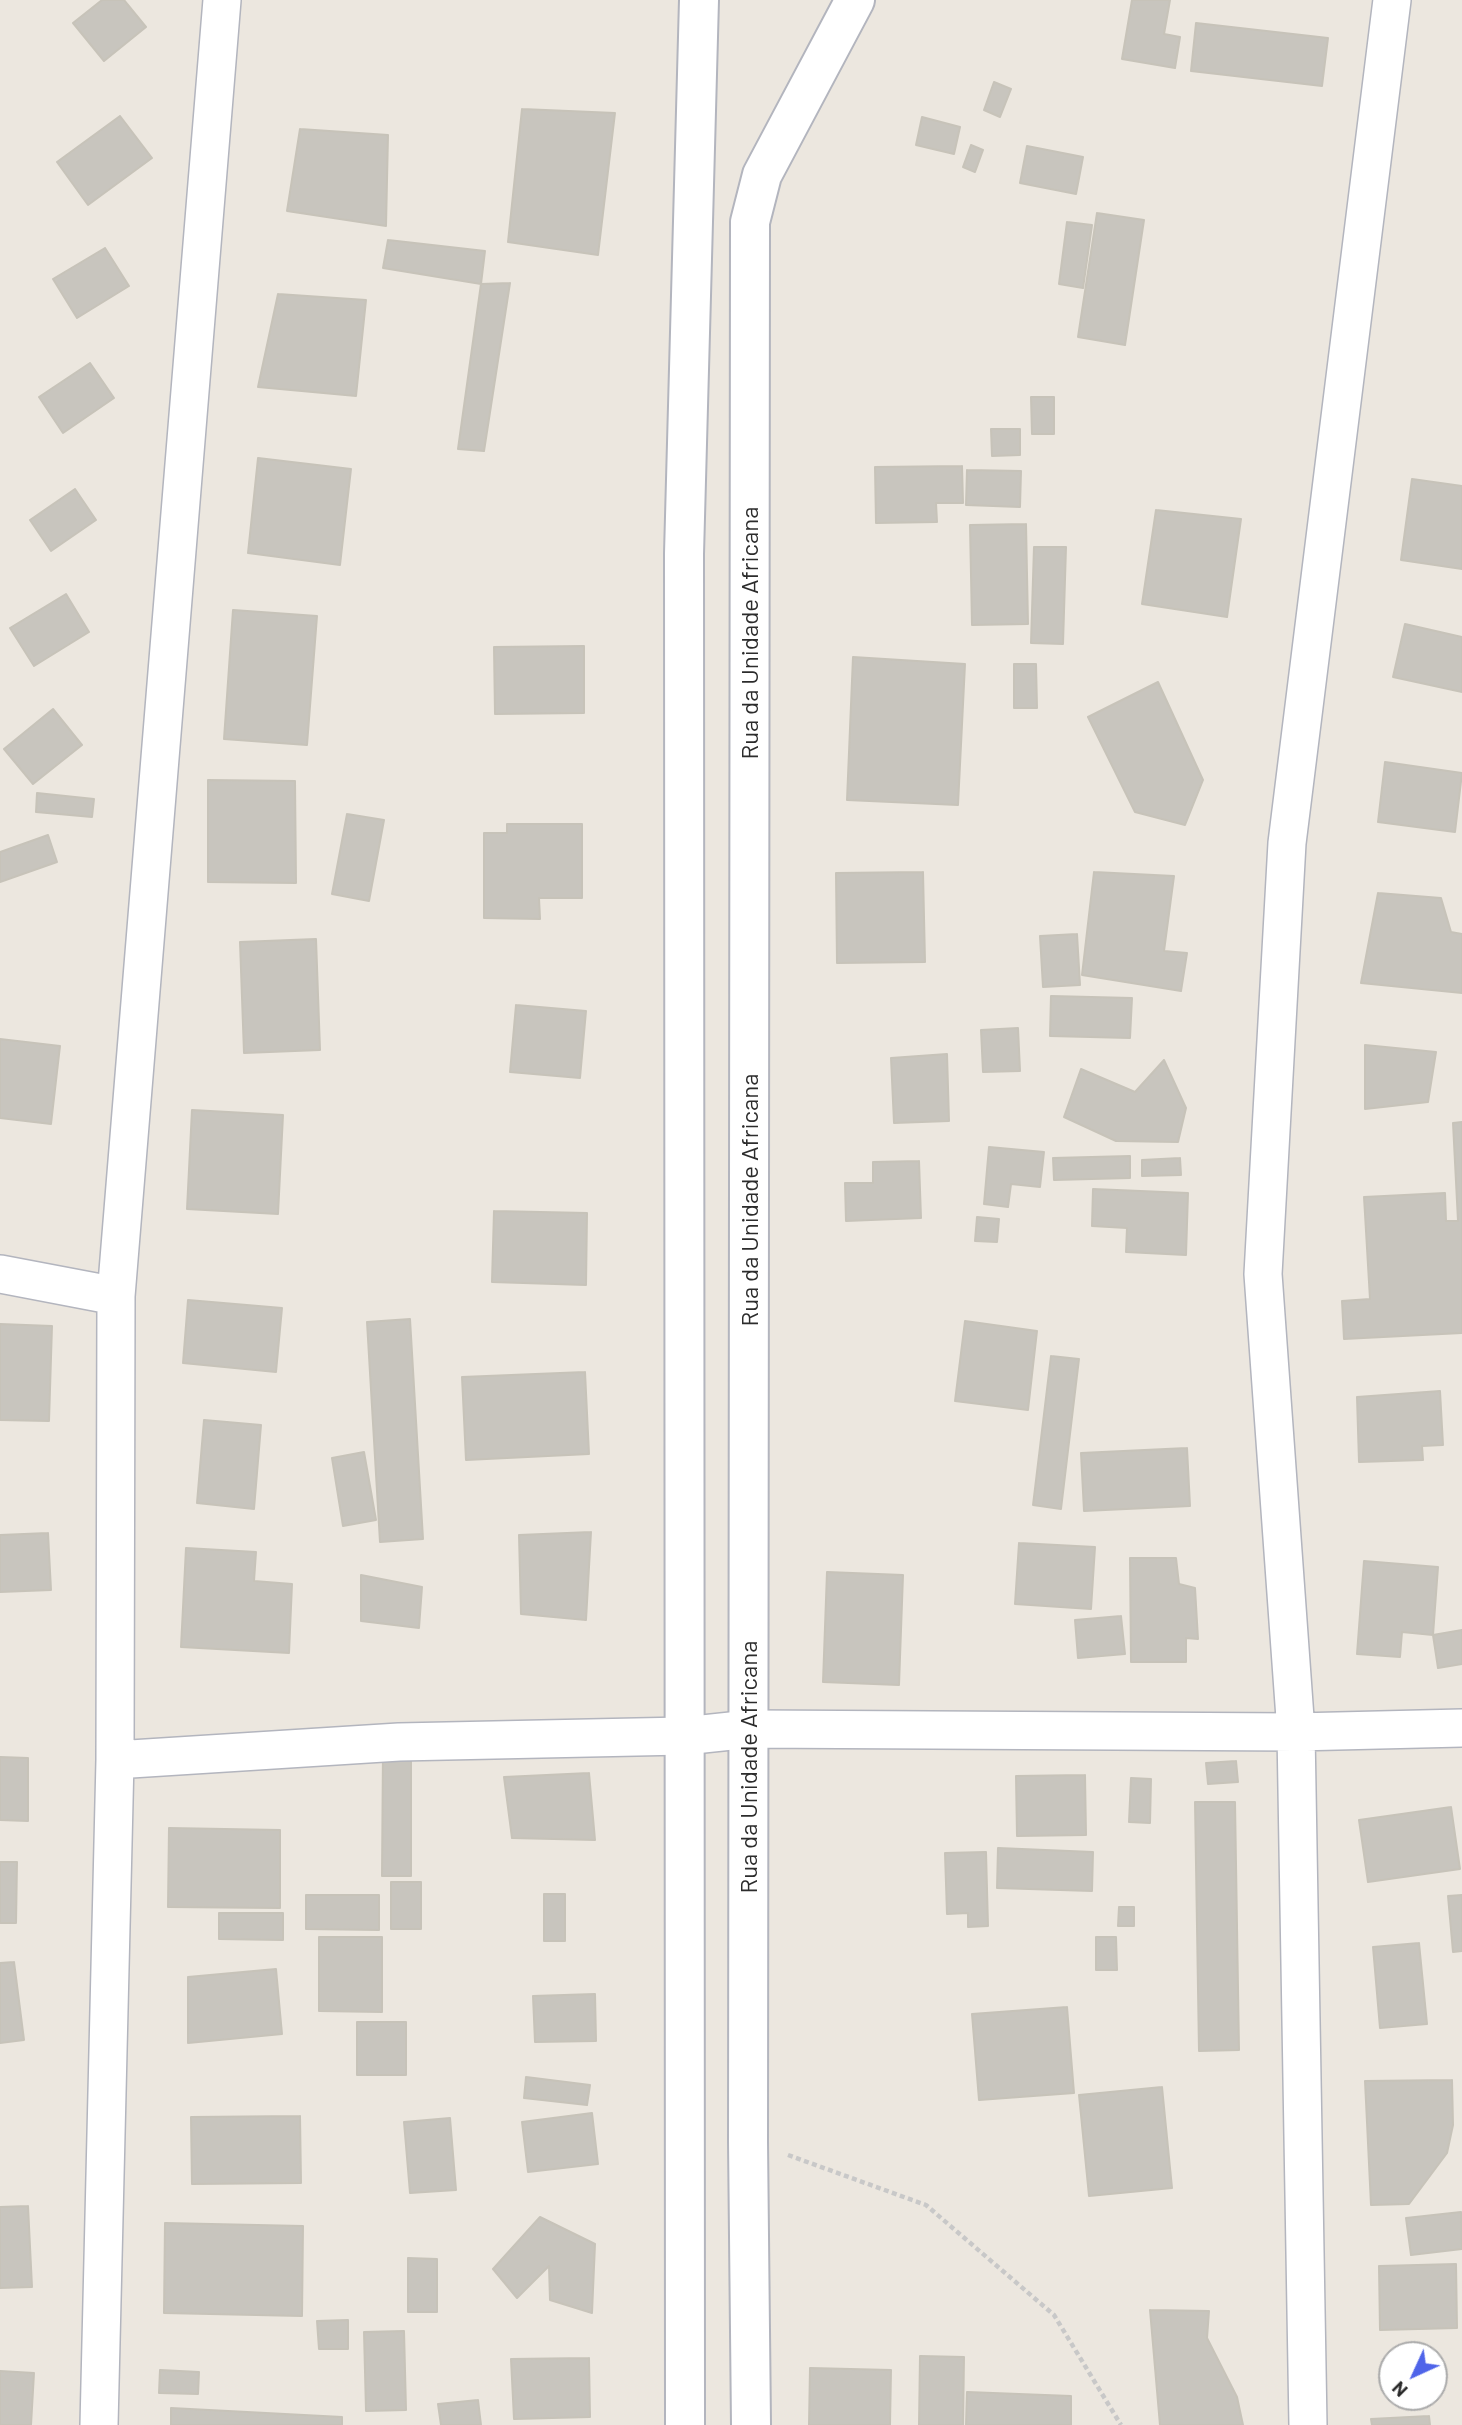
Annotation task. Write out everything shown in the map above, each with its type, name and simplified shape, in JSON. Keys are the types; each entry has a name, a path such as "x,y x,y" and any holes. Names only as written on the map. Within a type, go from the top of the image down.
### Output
{"street":[{"path":"99,2425 114,1760 116,1296 222,0"},
{"path":"685,2425 684,554 699,0"},
{"name":"Rua da Unidade Africana","path":"751,2425 748,2141 750,222 762,175 855,0"},
{"path":"1308,2425 1296,1732 1263,1274 1286,857 1392,0"},
{"path":"0,1274 116,1296"},
{"path":"114,1760 399,1742 684,1736 750,1729 1296,1732 1462,1728"}],"path":[{"path":"748,2141 926,2205 1054,2315 1121,2425"}],"building":[{"path":"102,0 124,0 146,27 104,61 73,23"},
{"path":"1132,0 1170,0 1164,34 1180,37 1175,68 1122,59"},
{"path":"1196,23 1328,38 1322,86 1191,71"},
{"path":"994,82 1011,89 1000,117 984,110"},
{"path":"522,109 615,113 598,255 508,242"},
{"path":"120,116 152,158 88,205 57,162"},
{"path":"922,117 960,127 954,154 916,145"},
{"path":"300,129 388,135 386,226 287,211"},
{"path":"971,145 983,150 975,172 963,167"},
{"path":"1027,146 1083,157 1076,194 1020,183"},
{"path":"1097,213 1144,220 1125,345 1078,337"},
{"path":"1067,222 1092,225 1083,288 1059,284"},
{"path":"388,240 485,251 481,284 383,268"},
{"path":"105,248 129,286 77,318 53,279"},
{"path":"510,283 484,451 458,449 481,284"},
{"path":"278,294 366,300 356,396 258,387"},
{"path":"90,363 114,398 63,433 39,397"},
{"path":"1031,397 1054,397 1054,434 1032,434"},
{"path":"991,429 1020,429 1020,455 992,456"},
{"path":"258,458 351,469 340,565 248,553"},
{"path":"962,466 963,503 936,503 937,522 876,523 875,467"},
{"path":"967,470 1021,471 1020,507 966,505"},
{"path":"1412,479 1462,486 1462,569 1401,560"},
{"path":"75,489 96,520 51,551 30,520"},
{"path":"1156,510 1241,519 1227,617 1142,604"},
{"path":"1026,524 1028,624 972,625 970,525"},
{"path":"1034,547 1066,547 1063,644 1031,643"},
{"path":"66,594 89,632 34,666 10,628"},
{"path":"233,610 317,616 307,745 224,739"},
{"path":"1405,624 1462,637 1462,692 1393,677"},
{"path":"584,646 584,713 495,714 494,647"},
{"path":"853,657 965,664 958,805 847,800"},
{"path":"1014,664 1036,664 1037,708 1014,708"},
{"path":"1158,682 1203,780 1185,825 1135,812 1088,717"},
{"path":"53,709 82,745 33,784 4,749"},
{"path":"1385,762 1462,773 1455,832 1378,822"},
{"path":"208,780 295,781 296,883 208,882"},
{"path":"37,793 94,799 92,817 36,812"},
{"path":"347,814 384,820 369,901 332,894"},
{"path":"507,824 582,824 582,898 539,898 540,919 484,918 484,833 507,833"},
{"path":"48,835 57,862 0,882 0,852"},
{"path":"923,872 925,962 837,963 836,873"},
{"path":"1094,872 1174,876 1164,951 1187,953 1181,991 1082,975"},
{"path":"1378,893 1441,898 1451,932 1462,934 1462,993 1361,983"},
{"path":"1077,934 1080,985 1043,987 1040,936"},
{"path":"316,939 320,1050 244,1053 240,942"},
{"path":"1051,996 1132,998 1130,1038 1050,1036"},
{"path":"516,1005 586,1011 580,1078 510,1072"},
{"path":"1018,1028 1020,1071 983,1072 981,1030"},
{"path":"0,1039 60,1046 51,1124 0,1118"},
{"path":"1365,1045 1436,1052 1428,1102 1365,1109"},
{"path":"947,1054 949,1121 894,1123 891,1058"},
{"path":"1164,1060 1186,1108 1178,1142 1116,1141 1064,1117 1081,1069 1135,1092"},
{"path":"192,1110 283,1115 278,1214 187,1209"},
{"path":"1462,1122 1462,1333 1344,1339 1342,1301 1370,1299 1364,1197 1445,1193 1446,1221 1458,1221 1453,1123"},
{"path":"989,1147 1044,1152 1040,1187 1011,1184 1008,1207 984,1204"},
{"path":"1130,1156 1130,1178 1054,1180 1053,1158"},
{"path":"1180,1158 1181,1175 1142,1176 1142,1160"},
{"path":"919,1161 921,1218 846,1221 845,1183 873,1183 873,1162"},
{"path":"1093,1189 1188,1193 1186,1255 1126,1252 1127,1228 1092,1226"},
{"path":"494,1211 587,1213 586,1285 492,1282"},
{"path":"977,1217 999,1219 997,1242 975,1241"},
{"path":"188,1300 282,1308 276,1372 183,1363"},
{"path":"410,1319 423,1539 380,1542 367,1322"},
{"path":"965,1321 1037,1331 1028,1410 955,1401"},
{"path":"0,1324 52,1326 49,1421 0,1420"},
{"path":"1051,1356 1079,1359 1061,1509 1033,1505"},
{"path":"585,1372 589,1454 466,1460 462,1377"},
{"path":"1440,1391 1443,1445 1422,1446 1423,1460 1359,1462 1357,1397"},
{"path":"204,1420 261,1425 254,1509 197,1503"},
{"path":"1187,1448 1190,1506 1084,1511 1081,1453"},
{"path":"364,1452 376,1520 343,1526 332,1458"},
{"path":"591,1532 586,1620 521,1614 519,1535"},
{"path":"48,1533 51,1590 0,1592 0,1535"},
{"path":"1019,1543 1095,1547 1091,1609 1015,1604"},
{"path":"186,1548 256,1552 254,1581 292,1584 289,1653 181,1647"},
{"path":"1130,1558 1176,1558 1179,1584 1195,1588 1198,1639 1186,1638 1186,1662 1131,1662"},
{"path":"1364,1561 1438,1567 1433,1635 1402,1632 1400,1657 1357,1654"},
{"path":"827,1572 903,1575 899,1685 823,1682"},
{"path":"361,1575 422,1587 419,1628 361,1621"},
{"path":"1121,1616 1125,1654 1078,1658 1075,1620"},
{"path":"1462,1630 1462,1664 1438,1668 1433,1635"},
{"path":"383,1750 411,1751 411,1876 382,1876"},
{"path":"0,1757 28,1758 28,1821 0,1820"},
{"path":"1236,1761 1238,1782 1208,1784 1206,1763"},
{"path":"589,1773 595,1840 512,1838 504,1777"},
{"path":"1085,1775 1086,1835 1017,1836 1016,1776"},
{"path":"1131,1778 1151,1779 1150,1823 1129,1822"},
{"path":"1195,1802 1235,1802 1239,2050 1199,2051"},
{"path":"1451,1807 1460,1869 1368,1882 1359,1820"},
{"path":"169,1828 280,1830 280,1908 168,1907"},
{"path":"998,1848 1093,1852 1092,1891 997,1888"},
{"path":"986,1852 988,1926 968,1927 968,1913 947,1914 945,1853"},
{"path":"0,1862 17,1862 16,1923 0,1923"},
{"path":"391,1882 421,1882 421,1929 391,1929"},
{"path":"544,1894 565,1894 565,1941 544,1941"},
{"path":"306,1895 379,1895 379,1930 306,1929"},
{"path":"1462,1895 1462,1951 1453,1952 1448,1896"},
{"path":"1119,1907 1134,1907 1134,1926 1118,1926"},
{"path":"219,1913 283,1913 283,1940 219,1939"},
{"path":"319,1937 382,1937 382,2012 319,2011"},
{"path":"1096,1937 1116,1937 1117,1970 1096,1970"},
{"path":"1419,1943 1427,2024 1380,2028 1373,1947"},
{"path":"14,1962 24,2040 0,2043 0,1963"},
{"path":"276,1969 282,2034 188,2043 188,1977"},
{"path":"595,1994 596,2041 535,2042 533,1996"},
{"path":"1067,2007 1074,2093 979,2100 972,2014"},
{"path":"357,2022 406,2022 406,2075 357,2075"},
{"path":"526,2077 590,2085 587,2105 524,2098"},
{"path":"1452,2080 1453,2125 1447,2153 1409,2204 1371,2205 1365,2081"},
{"path":"1162,2087 1172,2188 1089,2196 1079,2095"},
{"path":"592,2113 598,2164 528,2172 522,2122"},
{"path":"300,2116 301,2183 192,2184 191,2117"},
{"path":"450,2118 456,2190 410,2193 404,2122"},
{"path":"28,2206 32,2287 0,2288 0,2207"},
{"path":"1461,2212 1462,2249 1411,2255 1406,2218"},
{"path":"540,2217 595,2244 592,2313 550,2300 549,2266 517,2298 493,2269"},
{"path":"165,2223 303,2226 302,2316 164,2313"},
{"path":"408,2258 437,2259 437,2312 408,2312"},
{"path":"1456,2264 1457,2328 1380,2330 1379,2266"},
{"path":"1150,2310 1209,2311 1207,2338 1237,2397 1243,2425 1160,2425"},
{"path":"348,2320 348,2349 319,2349 317,2321"},
{"path":"404,2331 406,2410 366,2411 364,2332"},
{"path":"920,2356 964,2357 963,2425 919,2425"},
{"path":"589,2358 590,2417 514,2419 511,2359"},
{"path":"810,2368 891,2370 890,2425 809,2425"},
{"path":"160,2370 199,2372 198,2394 159,2393"},
{"path":"0,2371 34,2373 31,2425 0,2425"},
{"path":"967,2392 1071,2396 1071,2425 966,2425"},
{"path":"478,2400 481,2425 441,2425 438,2404"},
{"path":"171,2408 342,2417 342,2425 171,2425"},
{"path":"1429,2416 1430,2425 1372,2425 1371,2419"}]}
